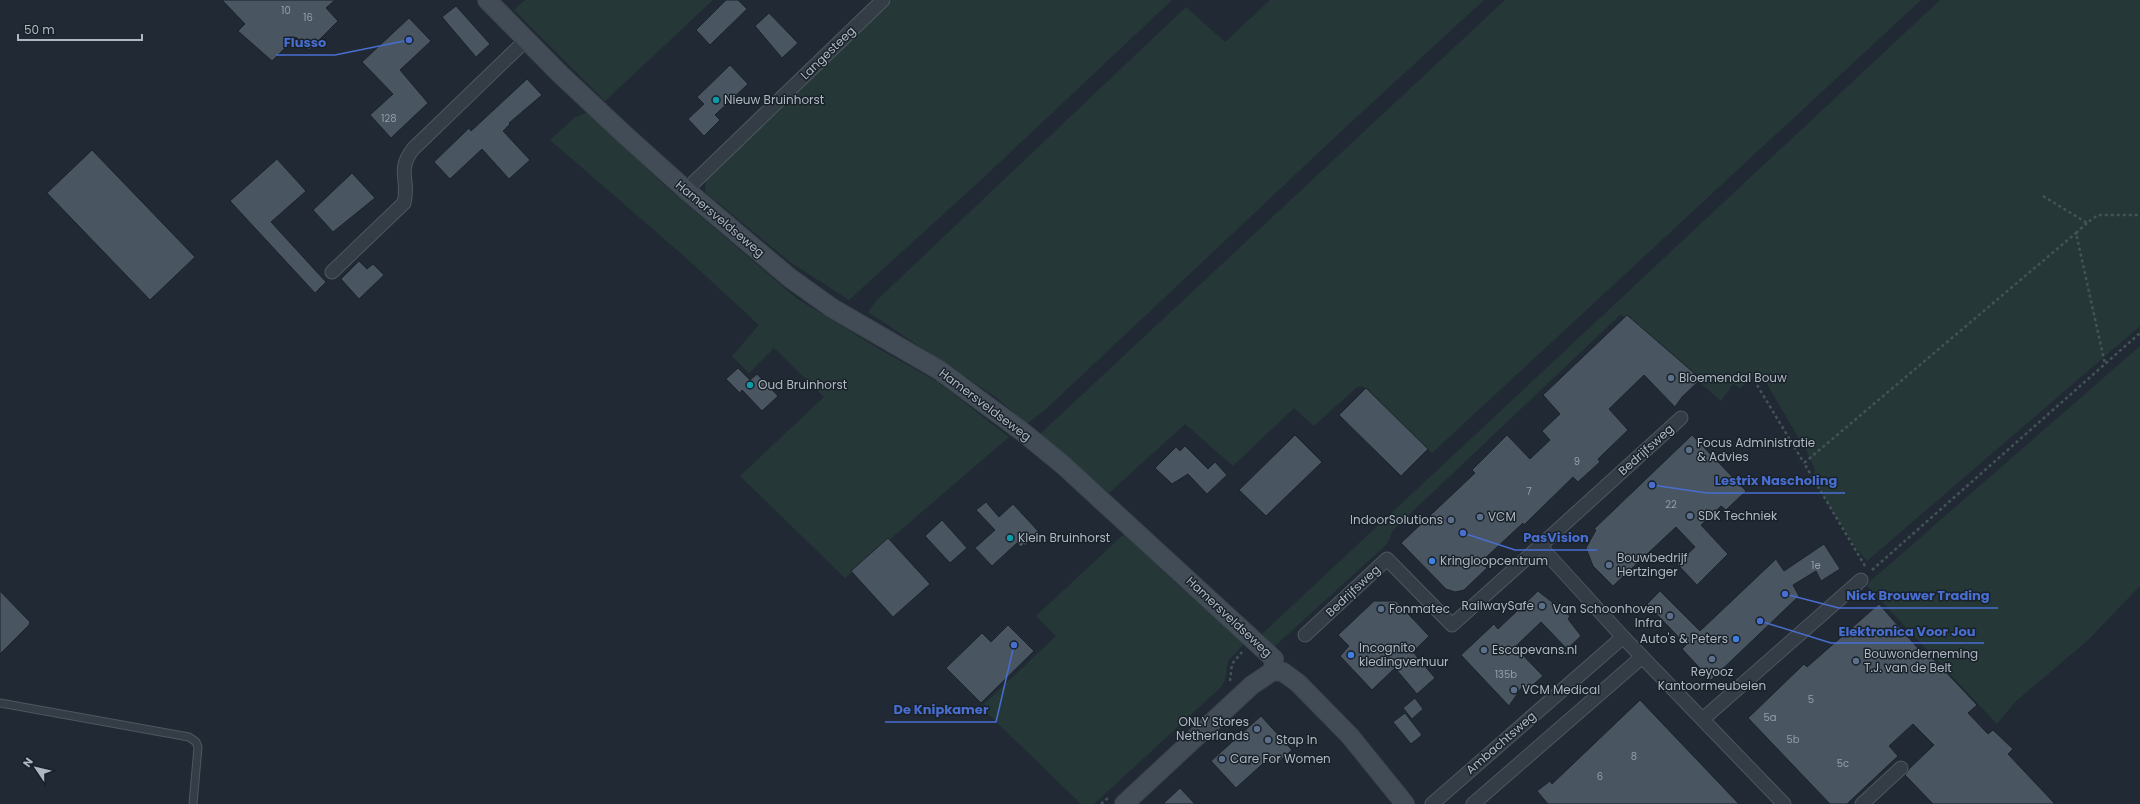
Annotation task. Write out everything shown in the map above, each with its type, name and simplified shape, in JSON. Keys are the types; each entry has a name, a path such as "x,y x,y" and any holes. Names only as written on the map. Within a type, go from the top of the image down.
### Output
{"street":[{"name":"Hamersveldseweg","path":"487,0 624,135 686,190 806,290 856,322 939,370 1024,433 1090,490 1274,659 1273,671 1282,672 1298,683 1350,736 1405,804"},
{"name":"Langesteeg","path":"686,190 883,0"},
{"path":"332,272 404,203 406,195 404,164 413,149 526,40"},
{"name":"Bedrijfsweg","path":"1305,635 1387,559 1452,625 1681,418"},
{"path":"1540,546 1623,637 1784,804"},
{"path":"1703,719 1861,580"},
{"name":"Ambachtsweg","path":"1432,804 1623,637"},
{"path":"1474,804 1642,657"},
{"path":"1124,804 1252,685 1273,671"},
{"path":"1862,804 1901,768"}],"lane":[{"path":"0,703 189,737 196,742 198,747 193,804"}],"path":[{"path":"2043,196 2087,223"},
{"path":"1804,463 2087,223 2098,215 2140,215"},
{"path":"2076,233 2104,364"},
{"path":"1754,380 1869,572 2140,333"}],"green space":[{"path":"525,0 713,0 605,101 514,10"},
{"path":"892,0 1172,0 982,179 849,300 790,262 705,192 706,181 772,115"},
{"path":"1270,0 1484,0 1349,124 1046,409 1027,424 997,398 868,312 876,301 1186,7 1225,42"},
{"path":"1505,0 1921,0 1432,453 1363,386 1357,387 1314,426 1294,408 1233,466 1185,424 1109,493 1040,434"},
{"path":"1940,0 2140,0 2140,326 1867,561 1854,545 1812,478 1815,470 1808,454 1760,372 1740,388 1733,384 1721,401 1621,314 1393,530 1387,544 1275,646 1262,634"},
{"path":"588,112 663,184 796,298 879,349 938,382 1009,437 845,578 740,476 824,397 774,348 749,373 732,356 759,325 684,256 550,140 574,118"},
{"path":"2140,346 2140,586 2088,640 2015,702 1997,724 1866,585"},
{"path":"1124,534 1180,587 1245,643 1228,661 1225,680 1221,687 1094,804 1079,804 1080,803 981,707 1056,636 1036,616"}],"building":[{"path":"222,0 335,0 326,8 338,21 309,50 296,37 272,61 238,31 245,24"},
{"path":"726,0 738,0 747,9 710,45 696,30"},
{"path":"456,6 490,44 476,57 442,17"},
{"path":"769,13 798,43 782,58 755,26"},
{"path":"409,18 431,41 400,70 428,103 391,138 370,115 393,94 362,62"},
{"name":"Nieuw Bruinhorst","path":"730,65 748,84 715,115 720,120 704,136 688,119 704,104 697,97"},
{"path":"527,79 542,95 509,123 510,124 503,131 530,160 509,179 482,149 450,179 434,162 469,128 471,131"},
{"path":"92,150 195,257 150,300 47,193"},
{"path":"277,159 306,191 271,222 326,282 315,293 230,201"},
{"path":"352,173 375,198 333,232 313,210"},
{"path":"359,261 367,269 373,264 384,275 359,299 341,279"},
{"path":"1627,315 1701,379 1682,397 1675,407 1644,375 1609,409 1628,430 1598,459 1600,462 1578,482 1573,477 1524,525 1523,523 1481,562 1487,568 1464,590 1455,592 1446,589 1401,543 1475,473 1472,470 1507,435 1530,459 1550,440 1542,431 1560,414 1543,395"},
{"name":"Oud Bruinhorst","path":"738,368 750,380 757,374 778,396 762,411 742,390 740,393 726,379"},
{"path":"1366,388 1428,449 1401,476 1339,415"},
{"path":"1295,435 1322,462 1266,516 1239,490"},
{"path":"1692,435 1746,491 1726,510 1721,506 1701,525 1728,554 1697,585 1677,564 1695,547 1676,527 1613,586 1593,566 1586,548 1596,530 1594,529"},
{"path":"1185,446 1208,469 1215,462 1227,475 1207,494 1188,474 1172,484 1155,468 1176,447 1180,451"},
{"name":"Klein Bruinhorst","path":"986,502 999,517 1013,504 1039,532 1025,546 1024,544 1021,547 1017,543 992,566 975,548 995,530 976,510"},
{"path":"942,520 967,548 950,563 925,536"},
{"path":"888,538 930,584 893,617 851,571"},
{"path":"1824,544 1840,569 1821,581 1816,571 1793,585 1799,596 1711,680 1682,649 1686,645 1647,604 1660,591 1700,631 1776,559 1784,571"},
{"path":"0,591 30,622 29,625 0,654"},
{"path":"1538,591 1570,616 1568,619 1581,636 1567,649 1541,622 1515,647 1543,676 1526,691 1522,687 1509,706 1461,655 1494,624 1498,629"},
{"path":"1374,601 1396,601 1429,636 1413,652 1435,678 1417,694 1395,668 1372,690 1340,656 1349,646 1338,635"},
{"path":"1879,604 1922,653 1925,650 1977,705 1968,713 1988,734 1993,730 2013,749 2008,754 2055,804 1933,804 1905,775 1909,769 1934,745 1913,724 1889,746 1898,756 1847,804 1830,804 1748,718 1804,664 1807,667"},
{"path":"1008,625 1034,651 981,703 946,668 982,633 991,642"},
{"path":"1415,698 1423,709 1412,719 1403,708"},
{"path":"1640,700 1739,804 1548,804 1537,791 1550,781 1552,784"},
{"path":"1405,713 1422,735 1411,744 1393,722"},
{"path":"1261,716 1292,750 1275,765 1269,758 1236,788 1211,761"},
{"path":"1180,788 1195,804 1163,804"}],"place":[{"name":"Flusso","path":"409,40"},
{"name":"Nieuw Bruinhorst","path":"716,100"},
{"name":"Bloemendal Bouw","path":"1671,378"},
{"name":"Oud Bruinhorst","path":"750,385"},
{"name":"Focus Administratie & Advies","path":"1689,450"},
{"name":"Lestrix Nascholing","path":"1652,485"},
{"name":"SDK Techniek","path":"1690,516"},
{"name":"VCM","path":"1480,517"},
{"name":"IndoorSolutions","path":"1451,520"},
{"name":"PasVision","path":"1463,533"},
{"name":"Klein Bruinhorst","path":"1010,538"},
{"name":"Kringloopcentrum","path":"1432,561"},
{"name":"Bouwbedrijf Hertzinger","path":"1609,565"},
{"name":"Nick Brouwer Trading","path":"1785,594"},
{"name":"RailwaySafe","path":"1542,606"},
{"name":"Fonmatec","path":"1381,609"},
{"name":"Van Schoonhoven Infra","path":"1670,616"},
{"name":"Elektronica Voor Jou","path":"1760,621"},
{"name":"Auto's & Peters","path":"1736,639"},
{"name":"De Knipkamer","path":"1014,645"},
{"name":"Escapevans.nl","path":"1484,650"},
{"name":"Incognito kledingverhuur","path":"1351,655"},
{"name":"Reyooz Kantoormeubelen","path":"1712,659"},
{"name":"Bouwonderneming T.J. van de Belt","path":"1856,661"},
{"name":"VCM Medical","path":"1514,690"},
{"name":"ONLY Stores Netherlands","path":"1257,729"},
{"name":"Stap In","path":"1268,740"},
{"name":"Care For Women","path":"1222,759"}]}
